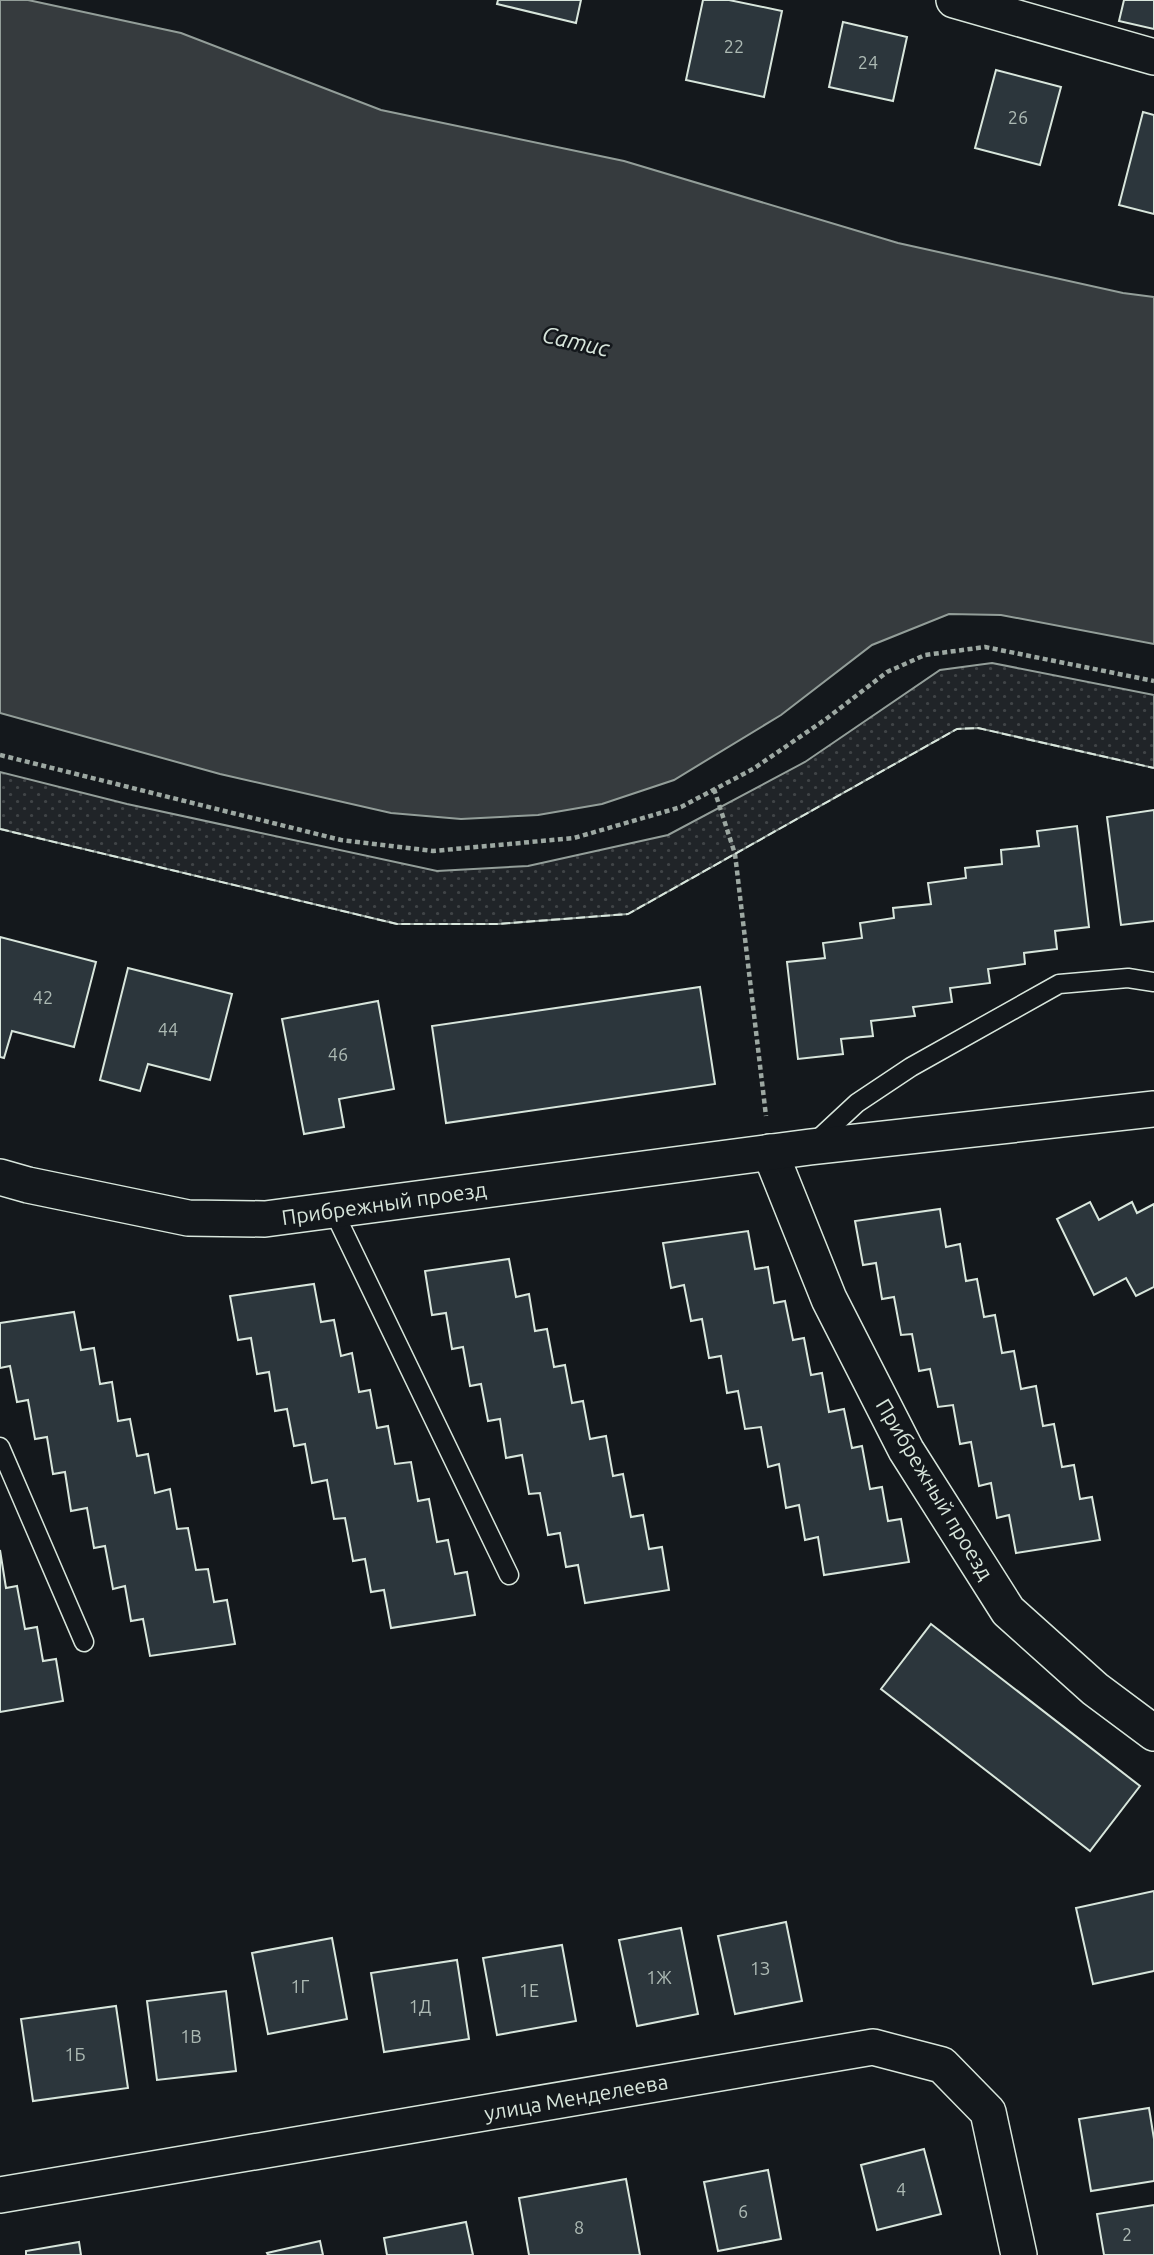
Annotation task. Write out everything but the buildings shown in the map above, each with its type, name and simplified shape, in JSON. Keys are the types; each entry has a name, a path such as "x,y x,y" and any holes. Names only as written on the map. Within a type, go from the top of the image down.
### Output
{"street":[{"path":"954,0 1154,57"},
{"name":"Прибрежный проезд","path":"0,1177 188,1218 265,1219 810,1147 1154,1109"},
{"name":"Прибрежный проезд","path":"771,1152 829,1299 906,1450 1008,1611 1095,1689 1154,1734"},
{"name":"улица Менделеева","path":"0,2195 873,2047 942,2065 988,2112 1019,2255"}],"lane":[{"path":"810,1147 857,1103 911,1067 1059,984 1128,978 1154,982"},
{"path":"333,1210 509,1576"},
{"path":"0,1447 84,1642"}],"path":[{"path":"0,755 341,840 433,852 574,838 681,807 753,769 826,719 887,672 925,655 985,647 1154,681"},
{"path":"714,789 735,854 771,1152"}],"shaded area":[{"path":"992,663 1154,695 1154,768 978,728 957,729 628,914 497,924 397,924 0,829 0,772 127,804 437,871 528,866 668,835 805,762 940,670"}],"water":[{"name":"Сатис","path":"0,0 28,0 181,33 381,110 624,161 898,243 1123,293 1154,297 1154,644 1001,615 949,614 872,645 781,715 674,780 602,804 538,815 461,819 391,813 220,774 0,713"}],"fence":[{"path":"0,829 397,924 497,924 628,914 957,729 978,728 1154,768"}]}
